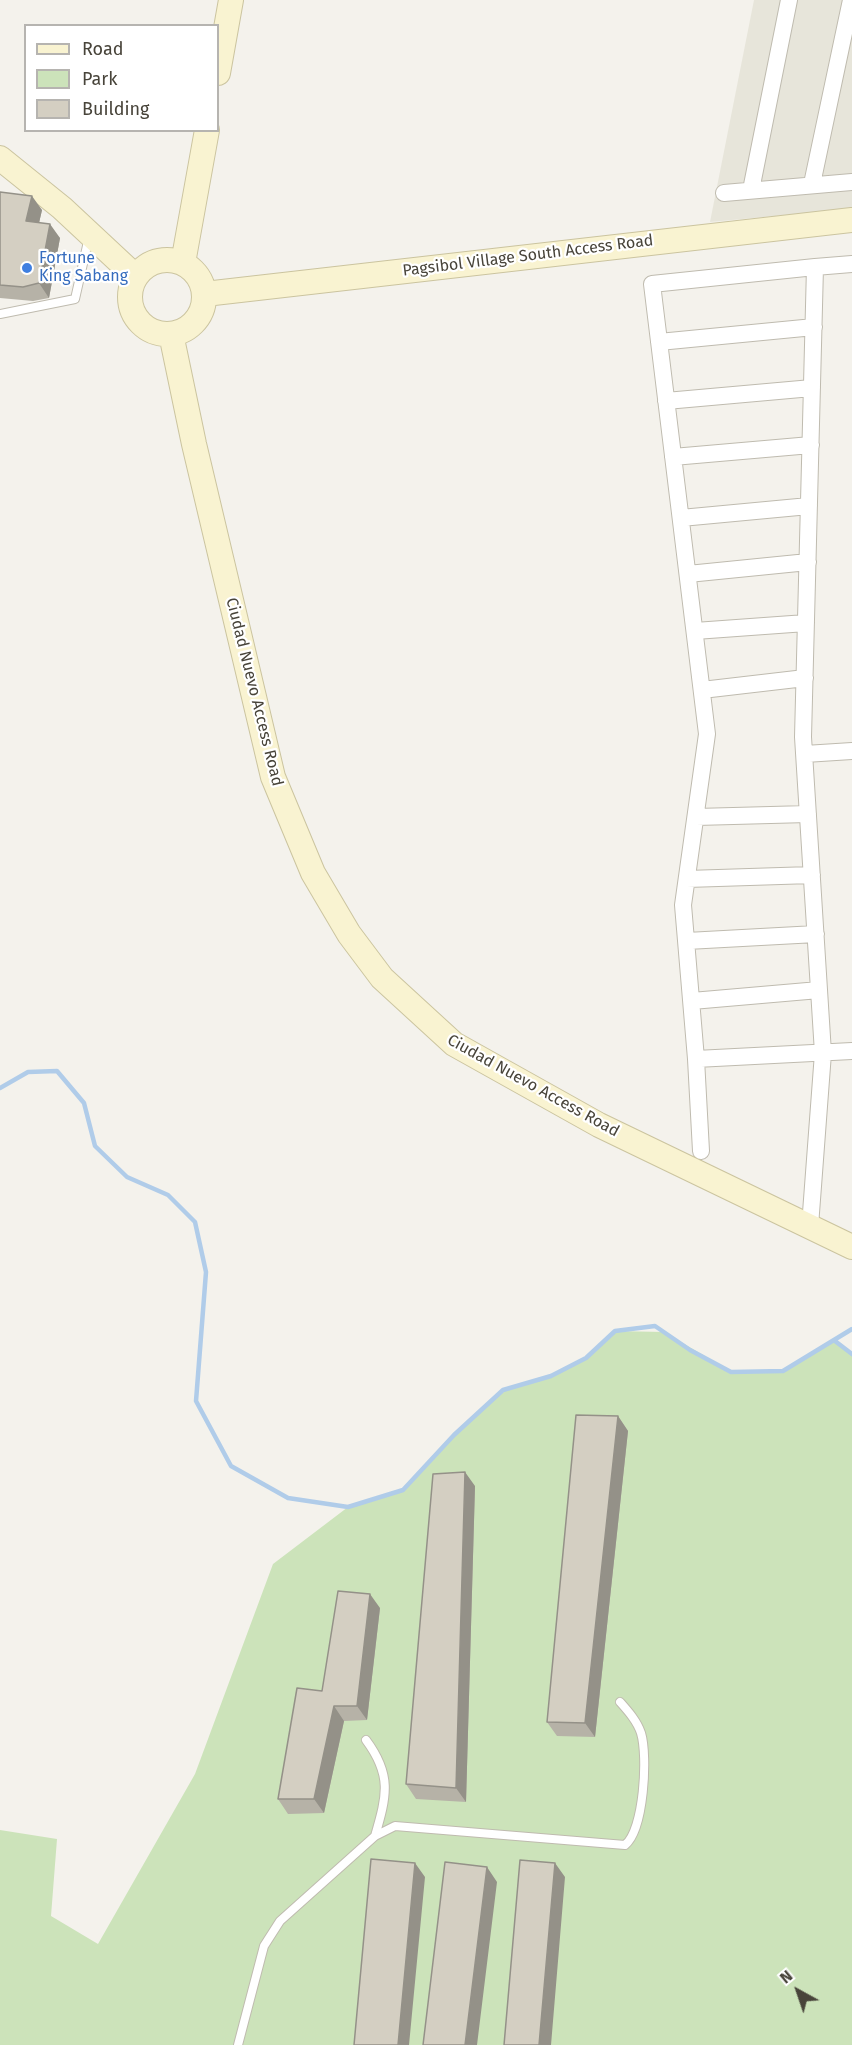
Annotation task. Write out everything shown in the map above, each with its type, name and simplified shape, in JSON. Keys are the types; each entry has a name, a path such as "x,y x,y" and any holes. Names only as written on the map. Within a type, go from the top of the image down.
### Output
{"street":[{"path":"219,67 231,0"},
{"path":"751,190 789,0"},
{"path":"812,184 851,0"},
{"path":"183,263 207,132"},
{"path":"0,158 90,233 136,277"},
{"path":"724,193 852,182"},
{"name":"Pagsibol Village South Access Road","path":"205,294 852,220"},
{"path":"167,260 183,263 197,274 205,294 204,307 195,323 188,329 171,334 154,332 140,323 135,316 130,300 136,277 153,263 167,260"},
{"path":"701,1151 692,1001 683,905 708,734 652,284 852,264"},
{"path":"815,267 804,754 823,1053 819,1231"},
{"path":"659,342 814,327"},
{"name":"Ciudad Nuevo Access Road","path":"171,334 192,434 273,777 313,873 349,934 382,978 454,1044 599,1125 852,1247"},
{"path":"666,401 812,388"},
{"path":"673,457 811,445"},
{"path":"681,518 809,506"},
{"path":"688,574 808,562"},
{"path":"695,631 806,623"},
{"path":"702,690 805,678"},
{"path":"804,754 852,751"},
{"path":"696,817 808,814"},
{"path":"687,879 812,875"},
{"path":"687,941 816,934"},
{"path":"692,1001 819,990"},
{"path":"696,1059 852,1051"}],"lane":[{"path":"0,314 75,299 90,233"},
{"path":"238,2042 264,1946 280,1921 375,1836 395,1827 625,1845 633,1839 638,1825 643,1759 641,1733 620,1702"},
{"path":"366,1740 384,1767 385,1789 375,1836"}],"shaded area":[{"path":"754,0 852,0 852,209 710,222"}],"green space":[{"path":"615,1331 664,1332 732,1372 783,1371 835,1341 852,1353 852,2045 0,2045 0,1830 57,1839 51,1916 98,1944 195,1774 273,1564 348,1507 403,1490 453,1436 507,1389 553,1375 586,1358"}],"building":[{"name":"Fortune King Sabang","path":"0,192 32,196 26,221 50,224 39,283 23,287 0,285"},
{"path":"576,1415 618,1416 585,1723 547,1722"},
{"path":"465,1472 456,1788 406,1784 433,1474"},
{"path":"338,1591 370,1594 357,1706 334,1706 314,1799 278,1799 297,1688 322,1691"},
{"path":"371,1859 415,1863 398,2045 354,2045"},
{"path":"520,1860 555,1863 539,2045 504,2045"},
{"path":"445,1862 487,1867 465,2045 423,2045"}],"waterway":[{"path":"0,1088 28,1072 57,1071 84,1103 95,1146 127,1177 168,1195 195,1222 206,1272 196,1401 231,1466 288,1498 348,1507 403,1490 454,1435 503,1390 551,1376 586,1358 615,1331 655,1326 690,1350 731,1372 783,1371 852,1329"},
{"path":"835,1341 852,1354"}],"place":[{"name":"Fortune King Sabang","path":"27,268"}]}
